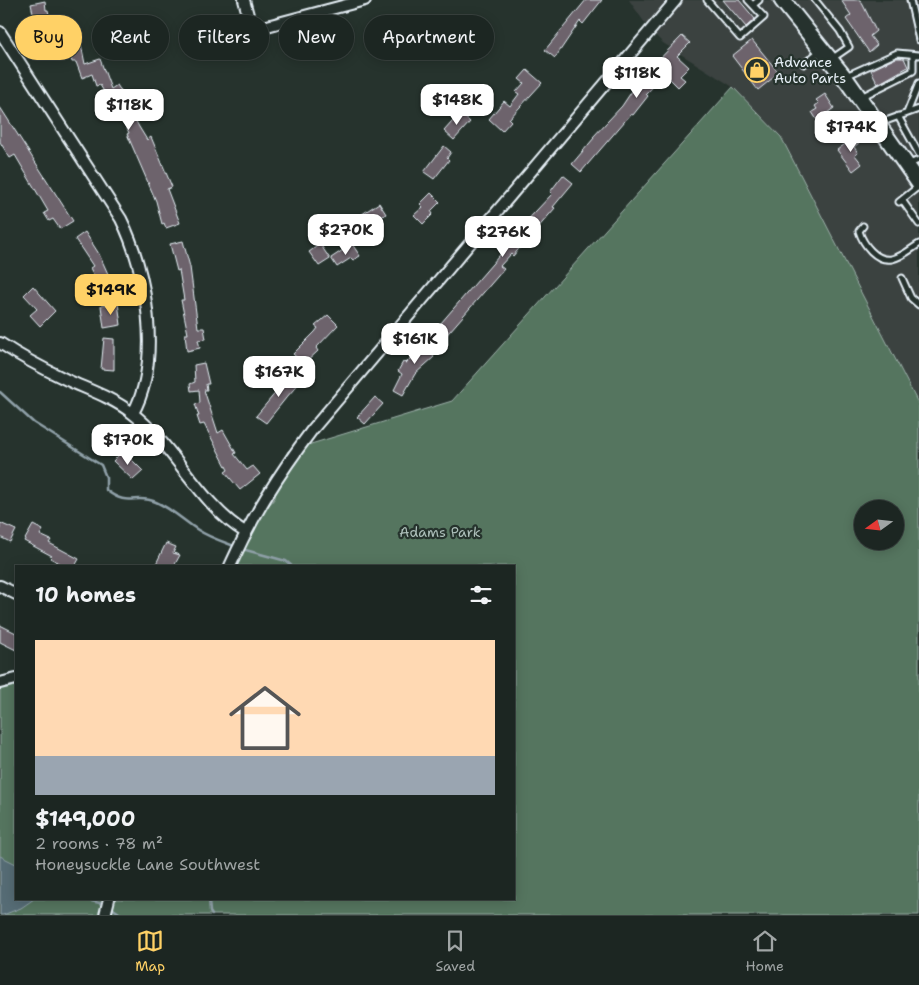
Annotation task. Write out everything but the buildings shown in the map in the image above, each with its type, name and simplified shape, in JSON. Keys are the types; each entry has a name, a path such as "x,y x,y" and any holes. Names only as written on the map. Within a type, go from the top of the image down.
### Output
{"main road":[{"path":"782,0 844,77 877,124 913,163 919,184"}],"street":[{"path":"244,0 252,30 365,0"},
{"path":"230,565 245,532 276,479 312,430 676,0"},
{"path":"0,32 121,219 132,241 144,293 148,340 144,386 133,413"},
{"path":"0,343 52,373 112,400 133,413 225,517 245,532"},
{"path":"0,586 15,594"},
{"path":"0,683 15,678"},
{"path":"105,915 108,900"}],"lane":[{"path":"707,0 740,38 764,18 748,0"},
{"path":"753,5 759,0"},
{"path":"804,64 849,47 840,31 815,0"},
{"path":"910,0 919,40"},
{"path":"844,77 897,53 919,55"},
{"path":"859,98 913,71 913,55"},
{"path":"907,113 919,83"},
{"path":"877,124 919,109"},
{"path":"846,126 868,110"},
{"path":"898,116 919,154"},
{"path":"919,184 900,201 919,224"},
{"path":"863,226 859,230 864,242 871,252 882,259 891,260 919,244"},
{"path":"902,278 911,298 919,305"}],"shaded area":[{"path":"629,0 919,0 919,405 781,137 733,87 663,43 649,29"}],"green space":[{"name":"Adams Park","path":"733,87 781,137 919,405 919,915 0,915 0,680 15,676 15,900 515,900 515,565 227,565 238,542 275,498 276,472 288,451 452,401"}],"water":[{"path":"0,856 15,864 15,900 33,900 21,908 0,915"}],"waterway":[{"path":"0,392 34,423 101,465 106,477 106,490 120,498 143,499 156,502 203,533 237,547"},
{"path":"242,549 286,561 291,565"},
{"path":"86,900 104,904"},
{"path":"209,900 212,915"},
{"path":"109,906 122,915"}],"place":[{"name":"Advance Auto Parts","path":"757,70"}]}
